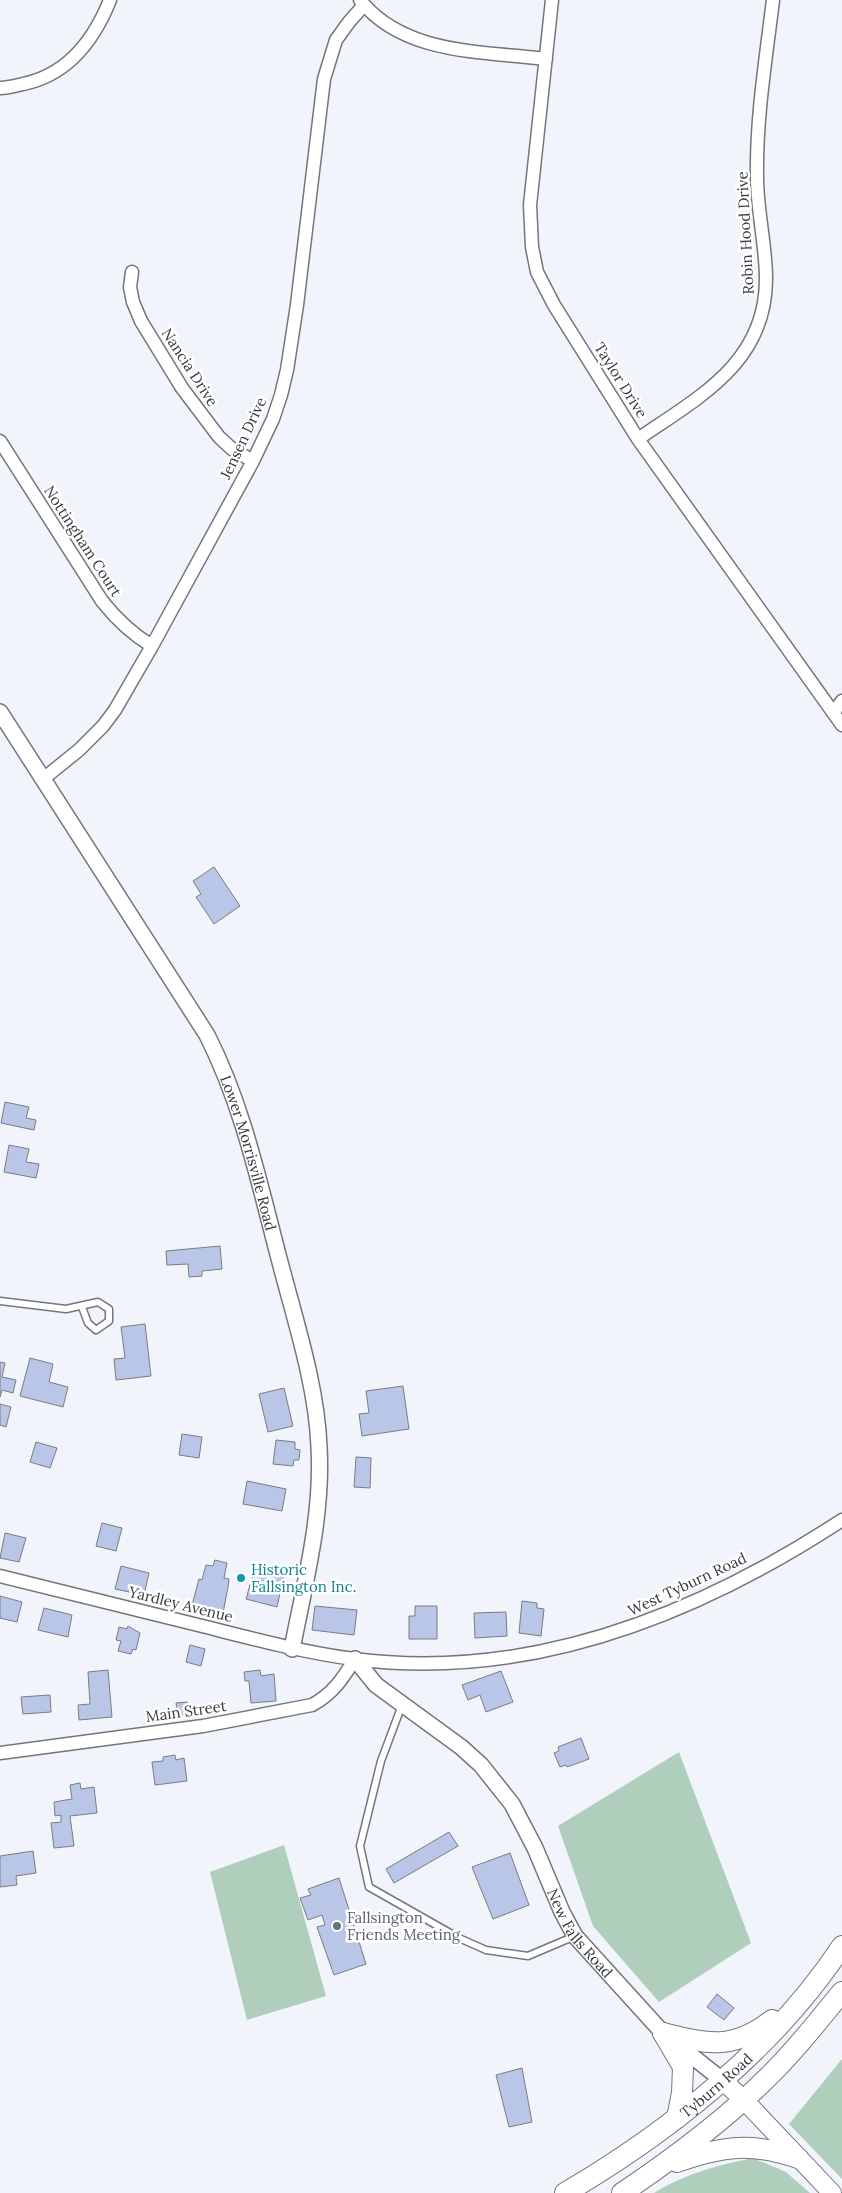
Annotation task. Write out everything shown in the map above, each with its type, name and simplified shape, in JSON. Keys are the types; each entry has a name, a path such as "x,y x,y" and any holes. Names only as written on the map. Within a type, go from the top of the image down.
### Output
{"main road":[{"name":"Tyburn Road","path":"565,2193 614,2163 677,2118 722,2080 770,2034 804,1996 842,1946"},
{"name":"Tyburn Road","path":"622,2193 699,2139 744,2100 798,2045 842,1992"},
{"path":"663,2033 714,2044 728,2042 764,2027 804,1996"},
{"path":"663,2033 683,2066 682,2093 677,2118"},
{"name":"New Falls Road","path":"722,2080 744,2100 832,2193"},
{"path":"659,2168 701,2153 732,2147 751,2146 775,2150 798,2158"}],"street":[{"path":"0,88 30,83 58,72 80,52 101,23 110,0"},
{"name":"Taylor Drive","path":"552,0 530,205 532,247 537,272 558,311 638,439 842,725"},
{"name":"Robin Hood Drive","path":"638,439 724,378 746,350 762,312 766,277 756,177 759,119 773,0"},
{"path":"362,2 388,26 424,42 453,48 546,58"},
{"name":"Jensen Drive","path":"43,778 79,750 103,726 115,710 253,461 273,419 287,370 297,305 324,78 336,40 362,2"},
{"name":"Nancia Drive","path":"132,272 130,287 133,302 141,321 182,388 219,437 232,449 253,461"},
{"name":"Nottingham Court","path":"0,441 102,602 115,618 135,636 152,646"},
{"path":"834,712 842,701"},
{"name":"Lower Morrisville Road","path":"0,712 207,1035 224,1069 248,1140 313,1396 319,1446 315,1528 292,1649"},
{"name":"West Tyburn Road","path":"355,1659 415,1663 481,1661 580,1644 666,1615 798,1549 842,1520"},
{"name":"Yardley Avenue","path":"0,1576 292,1649 355,1659"},
{"name":"New Falls Road","path":"355,1659 376,1685 481,1765 512,1804 535,1848 562,1912 575,1936 663,2033 722,2080"},
{"name":"Main Street","path":"0,1753 203,1726 312,1705 324,1699 335,1689 355,1659"}],"lane":[{"path":"0,1301 66,1309 98,1302 109,1309 109,1321 96,1330 88,1322 82,1307"},
{"path":"403,1704 381,1761 360,1846 369,1887 459,1938 486,1950 528,1956 575,1936"}],"green space":[{"path":"679,1752 751,1943 659,2002 593,1926 558,1826"},
{"path":"284,1845 326,1996 247,2020 210,1872"},
{"path":"842,2059 842,2179 789,2124"},
{"path":"753,2158 786,2172 810,2193 654,2193 677,2180 702,2171"}],"building":[{"path":"214,867 240,906 214,924 196,897 201,894 193,881"},
{"path":"5,1102 29,1107 26,1118 36,1120 34,1130 1,1123"},
{"path":"9,1145 29,1149 26,1162 39,1164 36,1178 4,1172"},
{"path":"220,1246 222,1269 202,1271 202,1276 189,1277 188,1264 167,1265 166,1251"},
{"path":"145,1324 151,1376 116,1380 114,1359 125,1358 121,1327"},
{"path":"30,1358 53,1364 49,1382 68,1387 63,1407 20,1396"},
{"path":"0,1362 5,1363 2,1377 16,1380 13,1393 2,1390 0,1397"},
{"path":"403,1386 409,1429 362,1436 359,1414 369,1413 366,1391"},
{"path":"284,1388 293,1426 268,1432 259,1394"},
{"path":"0,1404 11,1407 6,1427 0,1425"},
{"path":"182,1434 202,1437 199,1458 179,1455"},
{"path":"276,1440 295,1442 295,1449 300,1450 299,1460 294,1460 293,1466 273,1464"},
{"path":"36,1442 57,1448 50,1468 30,1462"},
{"path":"356,1457 371,1458 370,1488 354,1487"},
{"path":"247,1481 286,1489 282,1511 243,1504"},
{"path":"102,1523 122,1528 116,1551 96,1546"},
{"path":"5,1533 26,1538 19,1562 0,1558"},
{"path":"215,1560 227,1563 224,1578 229,1579 222,1618 197,1613 197,1611 191,1609 199,1579 202,1580 206,1565 213,1566"},
{"path":"121,1566 149,1573 144,1595 115,1589"},
{"path":"255,1567 284,1575 277,1607 246,1599"},
{"path":"0,1596 22,1602 17,1622 0,1618"},
{"path":"522,1601 537,1603 537,1608 544,1609 541,1636 519,1633"},
{"path":"315,1606 357,1610 354,1635 312,1630"},
{"path":"415,1606 437,1606 437,1639 409,1639 409,1616 415,1616"},
{"path":"44,1608 72,1615 68,1637 38,1630"},
{"path":"506,1612 507,1636 475,1638 474,1613"},
{"path":"128,1626 140,1633 136,1650 133,1649 131,1654 118,1651 121,1641 116,1640 119,1627 127,1629"},
{"path":"190,1645 205,1649 201,1666 186,1662"},
{"path":"108,1670 112,1717 79,1720 78,1705 90,1704 88,1672"},
{"path":"260,1670 261,1676 274,1674 276,1701 251,1703 249,1681 245,1681 244,1672"},
{"path":"501,1671 513,1702 486,1712 480,1695 468,1700 462,1685"},
{"path":"50,1695 51,1712 23,1714 21,1697"},
{"path":"187,1702 189,1714 178,1716 176,1703"},
{"path":"581,1738 589,1759 567,1767 566,1765 560,1767 554,1753 559,1751 558,1747"},
{"path":"175,1755 176,1760 184,1758 187,1781 155,1785 152,1762 163,1761 163,1757"},
{"path":"80,1783 81,1789 94,1787 97,1813 70,1816 74,1846 54,1848 51,1823 61,1822 61,1815 55,1816 54,1802 72,1799 70,1785"},
{"path":"449,1832 458,1846 394,1883 386,1869"},
{"path":"33,1851 36,1873 16,1876 17,1885 0,1887 0,1856"},
{"path":"510,1853 529,1905 493,1919 472,1867"},
{"name":"Fallsington Friends Meeting","path":"339,1878 366,1964 334,1975 317,1927 325,1925 322,1915 308,1920 300,1898 311,1895 308,1889"},
{"path":"717,1994 734,2008 724,2020 707,2007"},
{"path":"522,2068 532,2122 509,2127 496,2075"}],"place":[{"name":"Historic Fallsington Inc.","path":"241,1578"},
{"name":"Fallsington Friends Meeting","path":"337,1926"}]}
